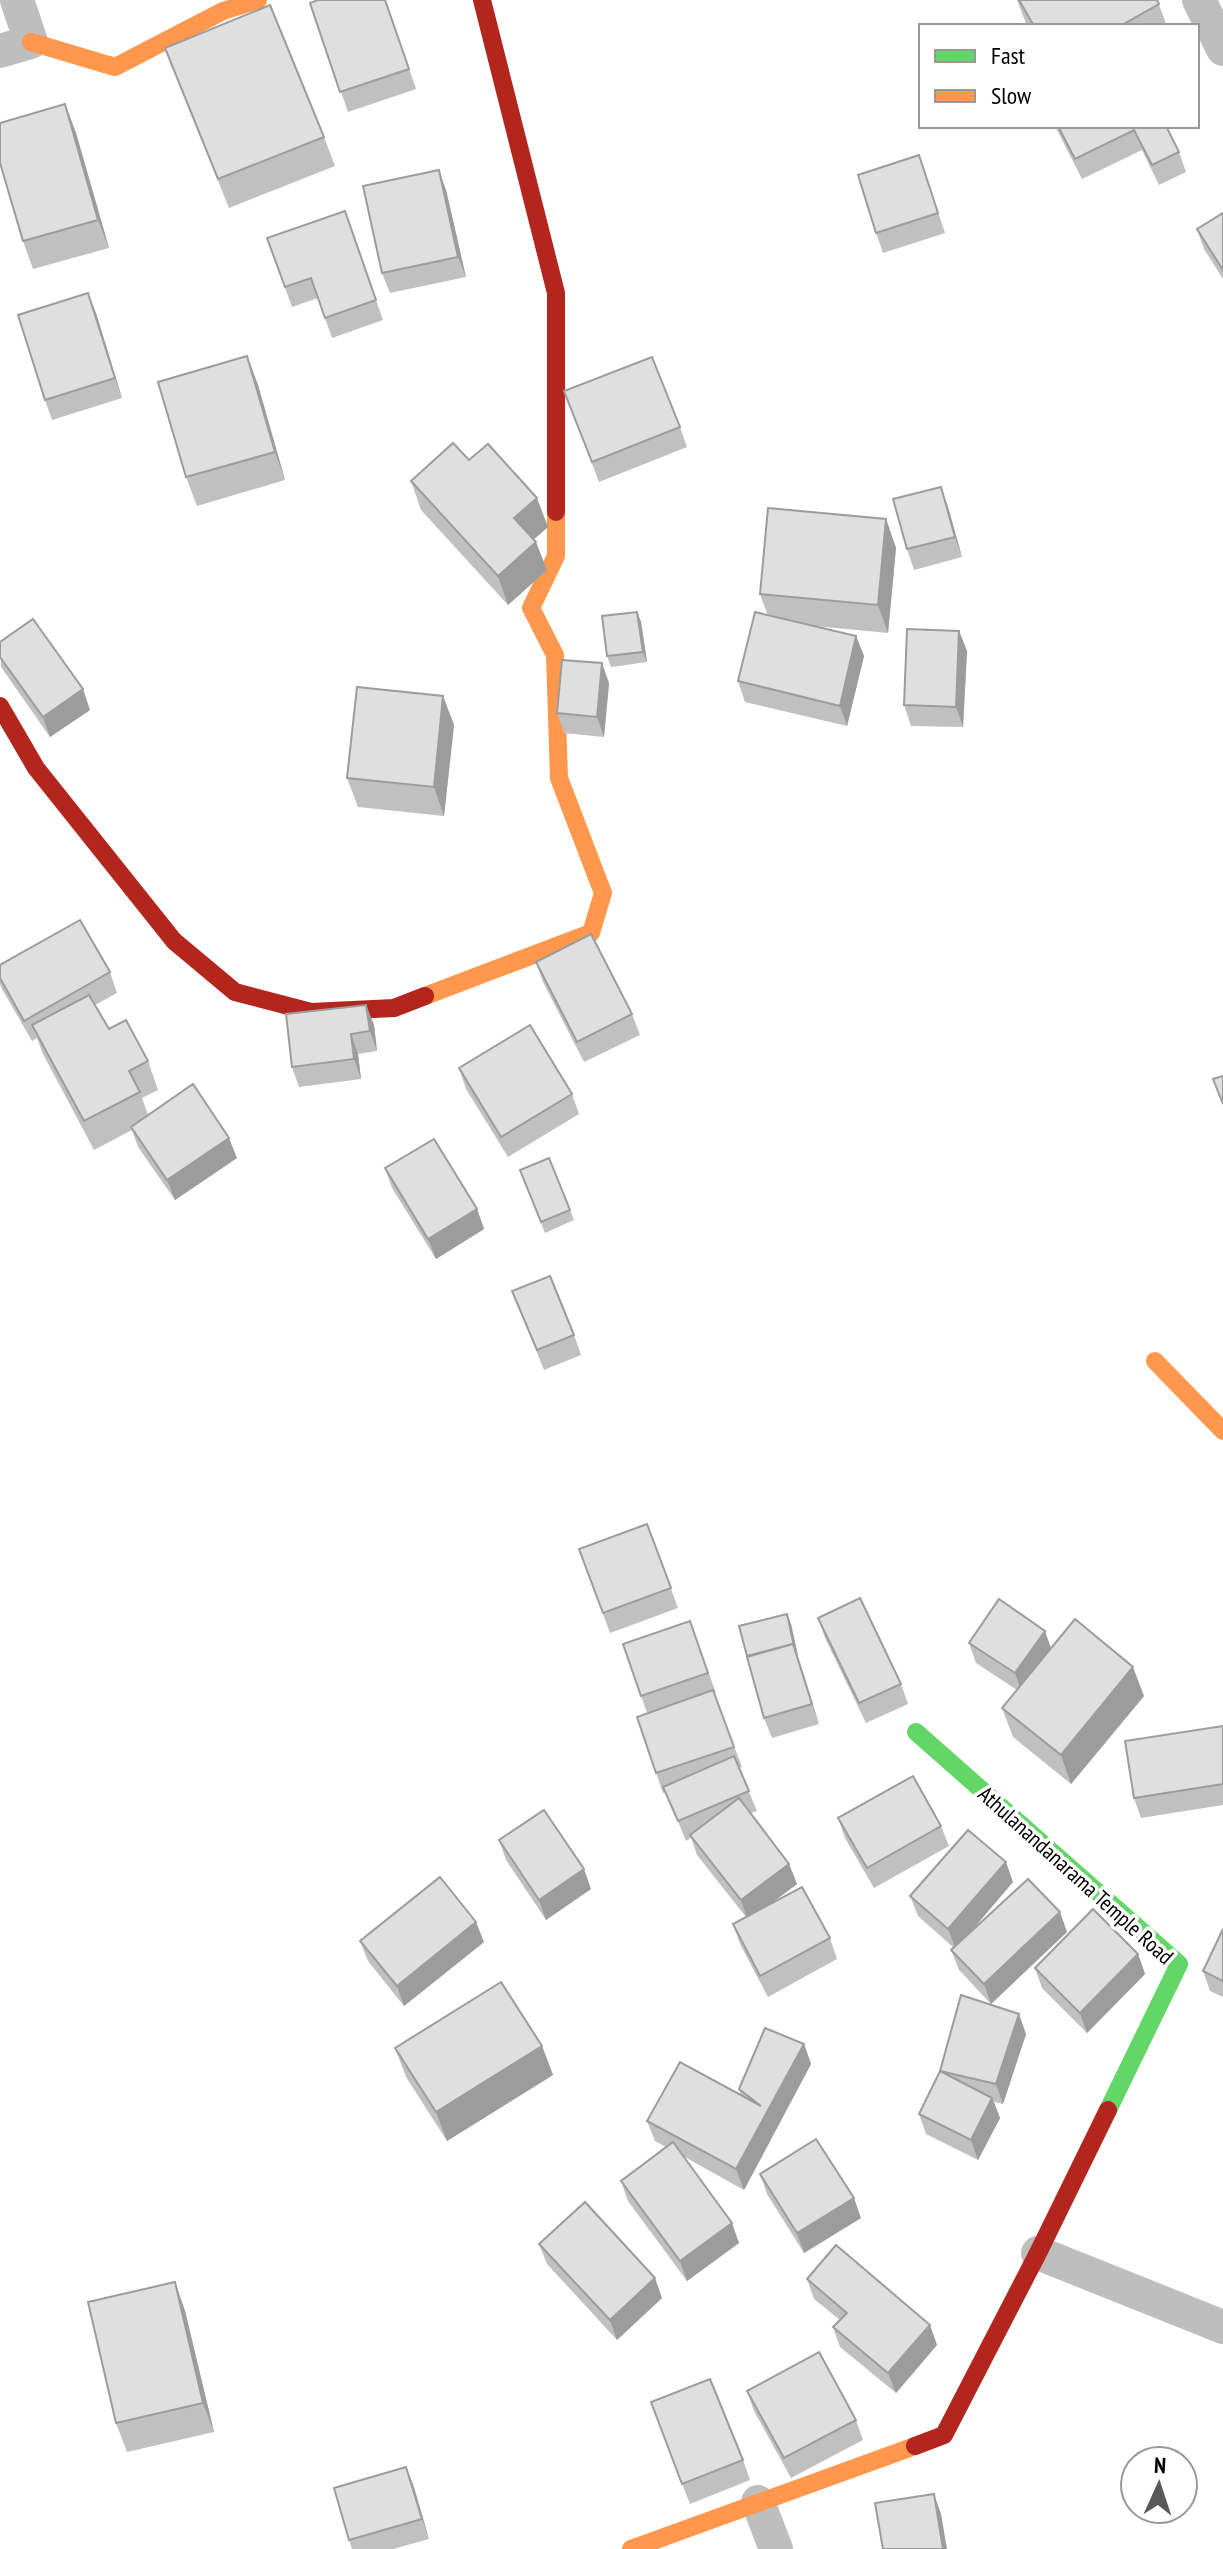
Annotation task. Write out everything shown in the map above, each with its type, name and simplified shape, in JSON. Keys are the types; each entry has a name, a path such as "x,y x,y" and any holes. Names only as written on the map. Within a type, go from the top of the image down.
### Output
{"street":[{"path":"17,0 16,46 115,67 223,11 258,0"},
{"path":"0,706 36,768 174,941 235,992 311,1012 394,1008 591,933 603,893 559,778 555,655 531,608 556,556 556,293 482,0"},
{"path":"1199,0 1223,49"},
{"path":"1155,1361 1223,1431"},
{"name":"Athulanandanarama Temple Road","path":"631,2549 944,2435 1038,2253 1179,1964 916,1732"},
{"path":"1038,2253 1223,2327"},
{"path":"758,2502 776,2549"}],"building":[{"path":"318,0 385,0 409,69 340,92 310,3"},
{"path":"1019,0 1157,0 1159,4 1124,24 1033,24"},
{"path":"270,5 324,137 218,179 165,48"},
{"path":"65,104 98,220 23,241 0,163 0,123"},
{"path":"1059,128 1167,128 1179,152 1152,165 1134,130 1075,159"},
{"path":"919,155 938,213 876,233 858,175"},
{"path":"439,170 458,257 382,273 363,186"},
{"path":"345,211 376,300 325,318 311,278 285,287 267,238"},
{"path":"1223,213 1223,270 1197,229"},
{"path":"88,293 115,378 45,400 18,315"},
{"path":"247,356 275,452 186,477 158,382"},
{"path":"652,357 680,427 592,462 564,391"},
{"path":"453,443 469,460 488,444 537,498 514,518 536,542 498,576 411,481"},
{"path":"941,487 955,537 907,549 893,499"},
{"path":"768,508 886,519 878,605 760,594"},
{"path":"637,612 643,652 607,656 602,616"},
{"path":"755,612 856,636 840,706 738,681"},
{"path":"33,619 83,689 43,717 0,657 0,642"},
{"path":"907,629 959,631 956,707 904,705"},
{"path":"562,660 602,663 597,717 557,713"},
{"path":"357,687 443,696 434,787 347,778"},
{"path":"80,920 110,972 24,1021 0,978 0,965"},
{"path":"591,934 632,1014 577,1042 536,962"},
{"path":"89,995 109,1029 126,1020 148,1061 129,1071 140,1092 84,1121 32,1025"},
{"path":"366,1005 370,1031 351,1034 354,1059 292,1067 286,1014"},
{"path":"530,1025 572,1094 501,1137 459,1068"},
{"path":"1223,1076 1223,1104 1213,1079"},
{"path":"193,1084 229,1138 167,1180 131,1127"},
{"path":"434,1139 477,1209 428,1239 385,1168"},
{"path":"549,1158 570,1210 541,1222 520,1170"},
{"path":"550,1276 574,1335 537,1350 512,1291"},
{"path":"647,1524 671,1588 603,1613 579,1549"},
{"path":"860,1598 901,1684 859,1703 818,1618"},
{"path":"999,1599 1045,1631 1015,1673 969,1643"},
{"path":"787,1614 794,1646 747,1656 739,1626"},
{"path":"1075,1619 1133,1667 1061,1755 1002,1708"},
{"path":"690,1621 708,1673 641,1696 623,1644"},
{"path":"793,1644 812,1704 764,1718 747,1657"},
{"path":"713,1690 734,1747 656,1773 637,1717"},
{"path":"1223,1726 1223,1784 1134,1798 1125,1741"},
{"path":"734,1756 749,1791 678,1821 663,1787"},
{"path":"913,1776 941,1826 867,1868 838,1818"},
{"path":"739,1798 789,1864 741,1900 690,1835"},
{"path":"544,1810 584,1869 539,1900 499,1840"},
{"path":"968,1830 1006,1862 948,1929 910,1896"},
{"path":"440,1877 476,1922 397,1986 360,1941"},
{"path":"1028,1879 1060,1912 984,1984 951,1950"},
{"path":"802,1887 830,1938 760,1976 733,1924"},
{"path":"1093,1909 1138,1954 1080,2013 1035,1968"},
{"path":"1223,1929 1223,1981 1203,1971"},
{"path":"501,1982 542,2046 436,2112 395,2048"},
{"path":"961,1995 1019,2014 996,2084 940,2071"},
{"path":"765,2028 804,2044 736,2169 647,2121 680,2062 761,2106 739,2089"},
{"path":"940,2071 992,2098 971,2140 919,2114"},
{"path":"816,2139 854,2198 797,2233 760,2174"},
{"path":"673,2142 732,2223 680,2261 621,2181"},
{"path":"585,2202 655,2278 610,2320 539,2244"},
{"path":"836,2245 930,2325 888,2373 833,2327 847,2313 807,2279"},
{"path":"175,2282 203,2403 116,2423 88,2302"},
{"path":"819,2352 856,2420 784,2458 747,2391"},
{"path":"710,2379 743,2460 682,2484 651,2402"},
{"path":"406,2467 422,2519 349,2540 334,2488"},
{"path":"934,2494 943,2549 883,2549 875,2503"}],"traffic: fast":[{"path":"916,1732 1179,1964 1108,2110"}],"traffic: slow":[{"path":"31,42 115,67 223,11 258,0"},
{"path":"425,996 591,933 603,893 559,778 555,655 531,608 556,556 556,512"},
{"path":"1155,1361 1223,1431"},
{"path":"631,2549 915,2446"}],"traffic: jam":[{"path":"482,0 556,293 556,512"},
{"path":"0,706 36,768 174,941 235,992 311,1012 394,1008 425,996"},
{"path":"915,2446 944,2435 1108,2110"}]}
